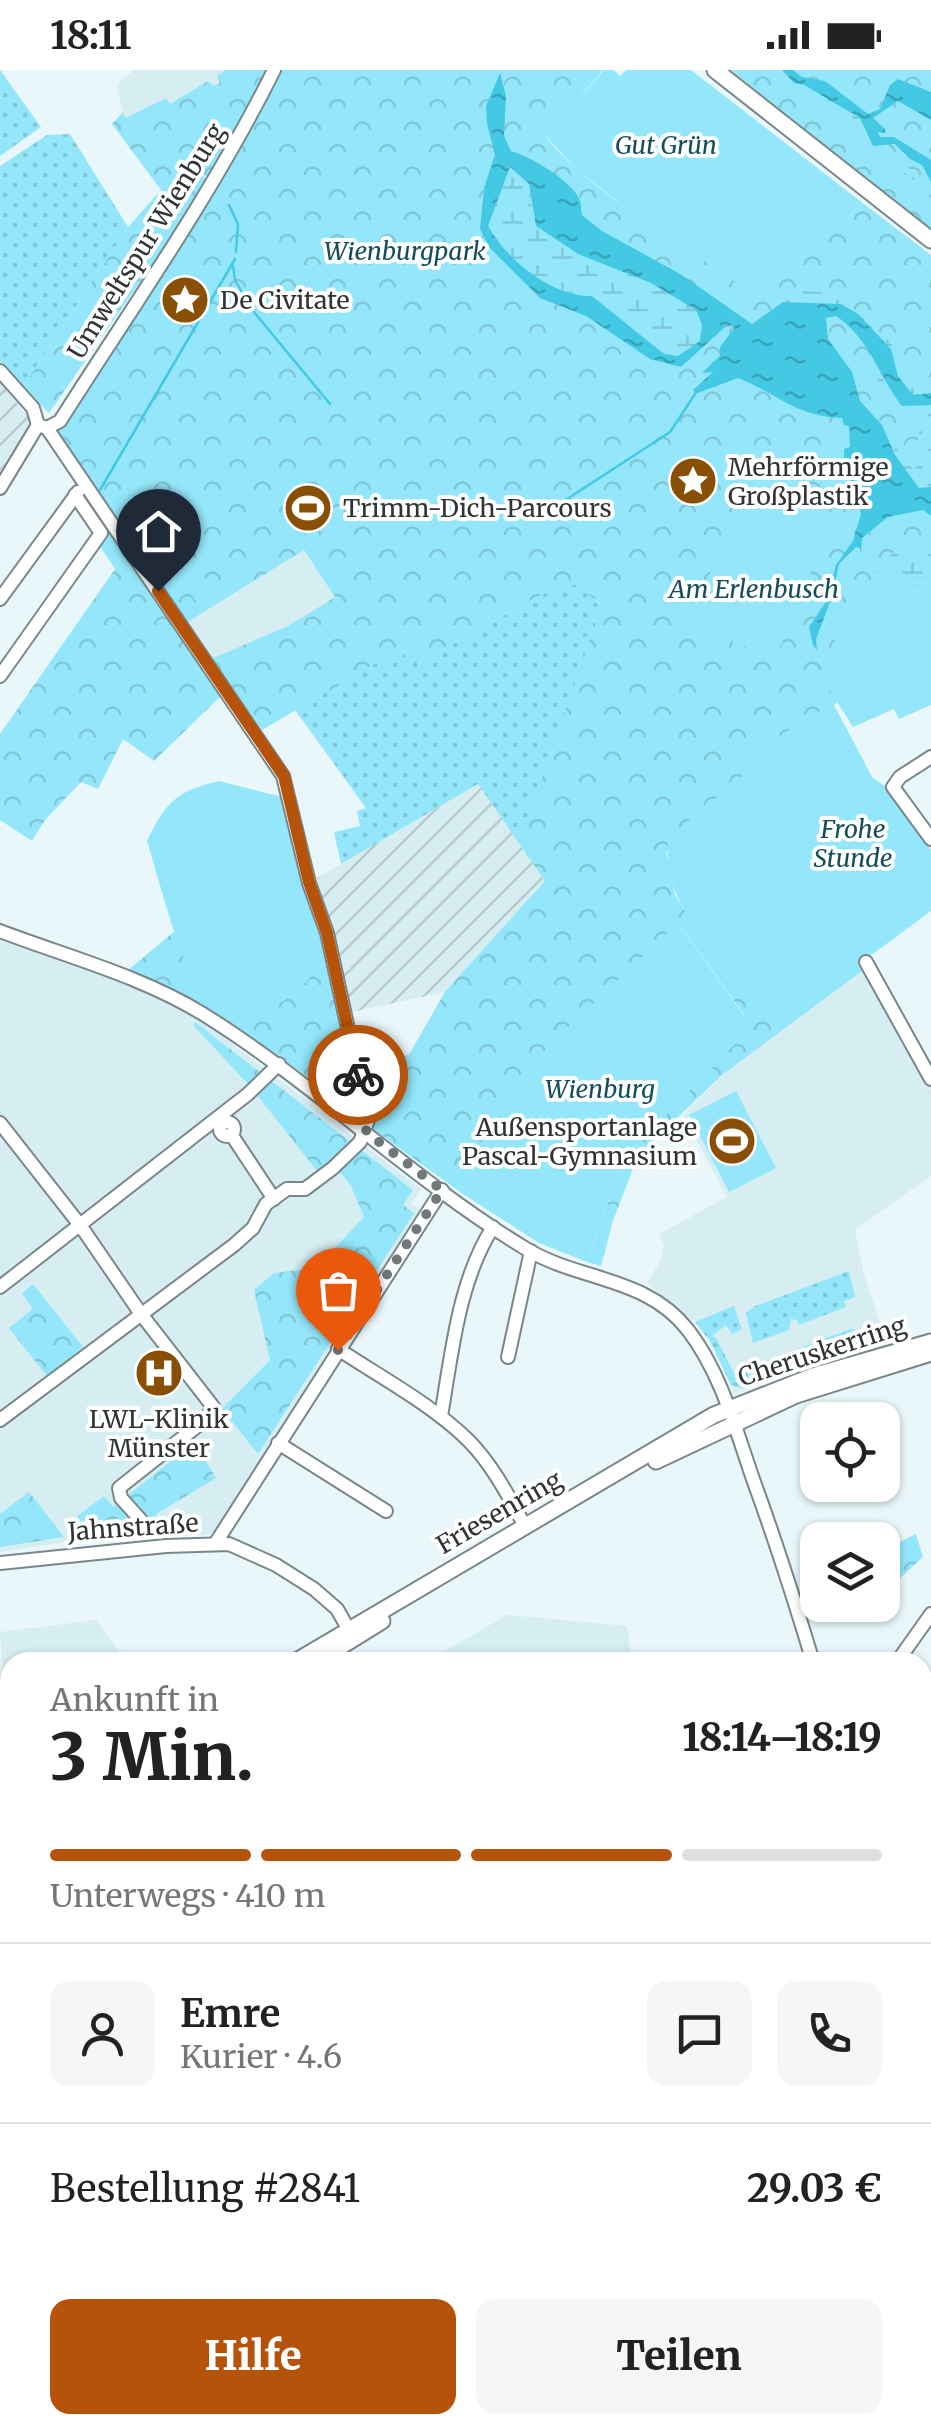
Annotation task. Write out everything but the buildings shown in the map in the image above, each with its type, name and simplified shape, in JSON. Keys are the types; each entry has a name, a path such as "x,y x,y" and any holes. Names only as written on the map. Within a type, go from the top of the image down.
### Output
{"main road":[{"path":"714,70 931,240"},
{"name":"Cheruskerring","path":"731,1416 813,1376 931,1342"},
{"name":"Cheruskerring","path":"731,1416 931,1353"},
{"name":"Friesenring","path":"328,1652 351,1634 525,1526 731,1416"},
{"name":"Friesenring","path":"315,1652 452,1578 731,1416"}],"street":[{"name":"Umweltspur Wienburg","path":"0,488 42,426 60,422 219,169 274,70"},
{"path":"0,371 33,408 42,426 88,486 284,776 309,882 327,933 368,1120 366,1132 333,1168 305,1188 287,1189 266,1204 253,1228 234,1244 0,1420"},
{"path":"0,598 75,495 88,486"},
{"path":"0,676 101,533 75,495"},
{"path":"931,757 900,777 893,787 931,839"},
{"path":"0,932 125,975 199,1012 279,1064 442,1190 530,1252 626,1284 656,1300 686,1327 696,1342 731,1416 782,1558 810,1652"},
{"path":"866,962 931,1079"},
{"path":"0,1287 80,1224 225,1125 279,1064"},
{"path":"0,1123 80,1224 141,1314 214,1408 201,1423 156,1451 119,1488 122,1498 148,1528"},
{"path":"225,1125 274,1198"},
{"path":"215,1544 442,1190"},
{"path":"441,1416 466,1287 480,1248 493,1227"},
{"path":"508,1357 530,1252"},
{"path":"338,1350 441,1416 471,1442 525,1526"},
{"path":"278,1443 386,1511"},
{"name":"Jahnstraße","path":"0,1562 229,1544 254,1553 314,1589 337,1609 351,1634"},
{"path":"905,1652 931,1614"}],"shaded area":[{"path":"135,70 226,70 218,76 220,83 213,87 207,81 170,105 165,98 125,118 117,90 120,81"},
{"path":"0,383 33,422 0,471"},
{"path":"304,550 335,596 288,627 211,659 186,623"},
{"path":"478,784 545,881 445,992 352,1012 317,878"},
{"name":"LWL-Klinik Münster","path":"0,936 124,982 198,1017 421,1189 411,1204 423,1211 213,1534 67,1542 0,1552"},
{"path":"862,971 931,1091 931,1176 855,1230 863,1272 887,1345 834,1356 734,1394 710,1340 695,1322 647,1283 660,1262 664,1245 659,1234 727,1197 683,1115 728,1070"},
{"path":"507,1615 627,1626 631,1652 443,1652"},
{"path":"96,1620 120,1652 2,1652 0,1632"}],"green space":[{"path":"0,70 41,127 0,156"},
{"name":"Wienburgpark","path":"226,70 603,70 546,137 596,185 755,295 864,204 931,255 931,538 898,550 872,567 872,574 920,584 931,581 931,588 914,592 851,591 823,680 839,701 746,773 666,852 675,895 689,918 773,1026 858,964 862,971 722,1075 647,1147 635,1163 601,1266 587,1262 620,1169 745,1016 679,924 547,1047 460,1192 373,1129 363,1066 409,1055 445,992 545,881 520,842 602,605 573,583 548,591 416,664 398,650 262,730 211,659 288,626 335,597 304,550 186,623 56,432 213,184 195,166 209,183 49,413 23,387 128,227 161,190 112,124 123,112 125,118 166,98 170,104 208,81 214,86 220,83 217,76"},
{"name":"Gut Grün","path":"604,70 614,70 620,76 626,70 691,70 864,204 755,295 638,217 576,169 546,136"},
{"path":"731,70 931,70 931,234"},
{"path":"774,70 782,70 794,83 860,118 866,133 888,145 920,178 931,182 931,195 826,107"},
{"path":"70,134 128,227 23,387 0,361 0,166 47,135"},
{"path":"510,166 529,184 530,202 557,243 651,283 696,310 743,316 735,328 725,327 681,367 650,359 586,316 540,298 496,257 480,229 484,188"},
{"path":"803,291 842,294 891,344 908,382 917,390 931,384 931,396 912,397 855,317 783,302"},
{"path":"752,315 761,319 702,373 720,354 720,347"},
{"path":"873,371 881,374 890,390 931,405 931,493 913,487 879,421 890,426 916,476 915,454 923,414 902,411 890,403"},
{"name":"Am Erlenbusch","path":"760,468 829,527 776,657 732,642 734,637 727,640 685,627"},
{"name":"Trimm-Dich-Parcours","path":"308,488 325,498 304,536 291,518"},
{"path":"109,528 222,695 154,761 123,739 98,789 81,782 45,820 32,841 0,820 0,734 115,569 98,543"},
{"path":"931,538 931,581 920,584 872,574 872,567 898,550"},
{"path":"193,559 213,591 196,602 176,570"},
{"path":"573,583 608,610 567,855 423,1056 363,1066 409,1055 445,992 545,881 478,784 341,864 334,832 360,826 357,811 366,808 295,710 399,649 416,664 548,591"},
{"name":"Am Erlenbusch","path":"881,583 909,587 915,592 931,588 931,705 899,719 894,709 853,727 823,680 851,590"},
{"name":"Frohe Stunde","path":"833,703 872,777 886,787 931,850 931,911 774,1027 701,938 685,912 673,886 668,861 670,836 746,773 750,754"},
{"path":"219,781 286,798 304,886 327,960 288,998 260,1012 246,1013 213,1003 194,983 147,841 174,800 192,789"},
{"name":"Wienburg","path":"678,923 745,1017 747,1032 634,1148 620,1169 587,1262 539,1243 460,1192 547,1047"},
{"path":"176,930 190,976 302,985 327,960 356,1110 235,1027 127,971"},
{"path":"195,1022 413,1190 403,1205 414,1213 258,1454 222,1409 270,1360 254,1290 274,1273 316,1268 364,1217 351,1186 332,1161 318,1172 249,1085 193,1025"},
{"name":"Außensportanlage Pascal-Gymnasium","path":"736,1091 776,1168 729,1192 689,1115"},
{"path":"849,1271 855,1297 844,1301 846,1307 799,1325 791,1319 789,1330 753,1343 746,1313 755,1306"},
{"path":"33,1284 83,1347 47,1376 9,1328 33,1309 22,1293"},
{"path":"734,1306 742,1329 732,1334 726,1325 712,1336 734,1373 853,1328 861,1347 742,1388 731,1385 710,1341 695,1322"},
{"path":"195,1442 216,1478 156,1514 169,1536 86,1541 71,1521 104,1496 113,1507"},
{"path":"29,1492 64,1537 0,1547 0,1514"},
{"path":"916,1534 923,1557 900,1578 900,1542"}],"water":[{"path":"782,70 825,81 868,114 880,109 890,85 898,79 931,92 931,120 898,101 873,118 885,129 885,133 878,132 880,137 894,137 931,160 931,182 922,165 895,144 873,146 860,118 794,83"},
{"path":"500,73 506,96 504,136 511,151 538,163 567,184 579,198 582,215 602,231 682,275 752,324 783,302 841,304 858,314 891,349 898,376 913,395 931,393 931,405 902,406 857,335 836,316 826,318 828,339 852,372 860,401 882,425 895,455 919,488 931,487 931,516 923,510 888,517 862,538 861,555 856,547 839,564 816,639 817,650 809,627 827,600 836,565 853,541 861,514 844,457 844,449 850,447 849,426 844,425 842,418 799,409 738,378 695,394 693,390 713,372 702,373 720,356 720,347 733,325 725,327 681,367 650,359 586,316 540,298 489,247 480,229 484,188 495,154 486,106","holes":["510,167 529,184 536,226 578,254 651,283 696,310 702,325 700,341 678,356 664,354 592,296 562,290 519,263 488,226"]}],"waterway":[{"path":"229,205 238,224 236,252"},
{"path":"100,490 235,259"},
{"path":"233,266 235,280 247,301"},
{"path":"254,312 330,404"},
{"path":"561,503 670,432 695,394"}],"way so far":[{"path":"338,1350 442,1190 366,1132 368,1120 358,1075"}],"place":[{"name":"De Civitate","path":"185,300"},
{"name":"Mehrförmige Großplastik","path":"693,481"},
{"name":"Trimm-Dich-Parcours","path":"308,508"},
{"name":"Außensportanlage Pascal-Gymnasium","path":"732,1141"},
{"name":"LWL-Klinik Münster","path":"159,1373"}],"route":[{"path":"158,591 284,776 309,882 327,933 358,1075"}]}
